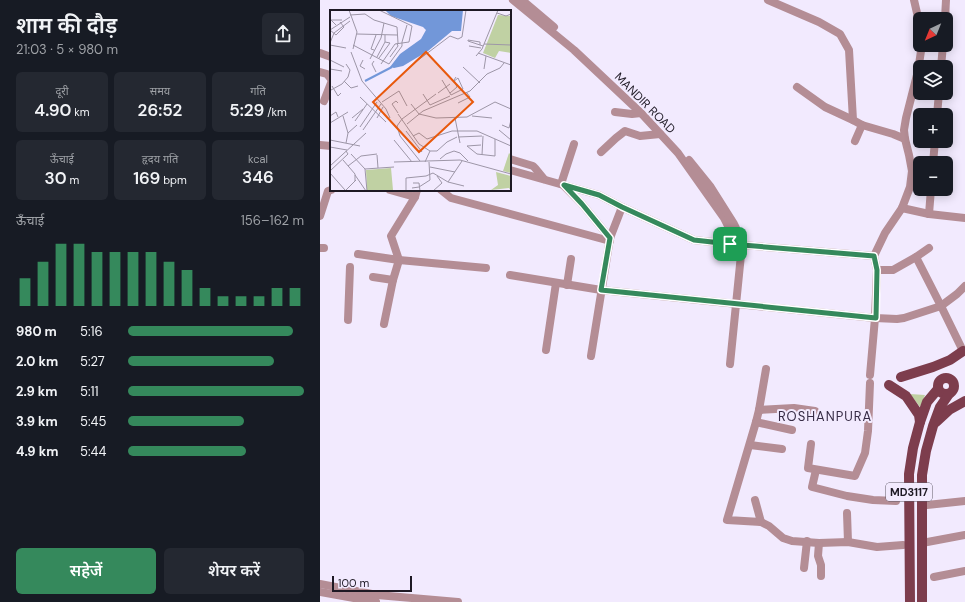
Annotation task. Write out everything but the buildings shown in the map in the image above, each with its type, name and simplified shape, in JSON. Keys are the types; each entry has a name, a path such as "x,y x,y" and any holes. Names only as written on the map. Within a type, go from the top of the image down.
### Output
{"main road":[{"path":"901,377 950,360 962,351"},
{"name":"MD3117","path":"910,602 909,474 913,448 927,402 938,389 941,380 947,378 953,381 954,387 940,407 933,426 926,451 922,475 922,602"},
{"path":"889,385 906,396 919,415 920,422"},
{"path":"938,389 942,394 949,394"},
{"path":"933,426 948,410 965,400"}],"street":[{"name":"MANDIR ROAD","path":"513,0 574,50 641,113 678,153 724,218 737,245"},
{"name":"MANDIR ROAD","path":"522,0 533,3 653,118 679,147 710,186 734,224 736,228 737,245"},
{"path":"768,0 819,22 840,34 848,50 853,120"},
{"path":"914,0 917,12"},
{"path":"945,12 946,0"},
{"path":"811,444 808,468 816,470 855,476 865,453 868,431 870,379 876,318 877,270 874,256 885,233 902,208 910,187 912,171 904,130 918,71 921,52"},
{"path":"320,53 330,56"},
{"path":"320,72 327,74 330,78"},
{"path":"325,101 330,86"},
{"path":"797,87 825,107 862,125 905,139"},
{"path":"615,112 632,114 641,113"},
{"path":"893,134 906,118"},
{"path":"855,141 862,125"},
{"path":"601,152 625,131 640,136 660,134"},
{"path":"562,184 574,144"},
{"path":"320,145 330,146"},
{"path":"511,159 533,166 544,179"},
{"path":"511,170 599,195 694,240 874,256"},
{"path":"562,184 582,204 610,239"},
{"path":"320,216 328,190 330,190"},
{"path":"384,324 393,280 399,260 391,236 416,193 399,191"},
{"path":"442,191 452,198 610,239"},
{"path":"929,214 930,196"},
{"path":"591,356 610,239 622,207"},
{"path":"902,208 929,214 965,218"},
{"path":"730,364 736,304 737,245"},
{"path":"877,270 893,270 929,248"},
{"path":"358,254 399,260 486,268"},
{"path":"916,257 962,351"},
{"path":"567,285 571,259"},
{"path":"348,320 350,267"},
{"path":"510,275 601,290 897,319 941,306 965,286"},
{"path":"373,277 393,280"},
{"path":"546,350 556,283"},
{"path":"766,369 756,422 727,520 761,522 769,526 783,538 792,541 819,543 848,542 877,547 903,545"},
{"path":"759,410 794,408 815,411"},
{"path":"756,422 792,430"},
{"path":"750,445 782,449"},
{"path":"816,470 812,487 847,496 873,500 896,500"},
{"path":"755,500 761,522"},
{"path":"927,505 965,501"},
{"path":"847,513 848,542"},
{"path":"922,543 965,535"},
{"path":"804,568 807,541"},
{"path":"819,543 818,556 821,565 821,576"},
{"path":"934,577 965,571"},
{"path":"320,584 377,595 458,602"},
{"path":"320,592 376,602"}],"green space":[{"path":"910,394 925,395 920,407"}],"district":[{"name":"ROSHANPURA","path":"825,416"}],"route":[{"path":"564,185 599,195 694,240 730,244 874,256 877,270 876,318 601,290 610,238 564,185"}]}
